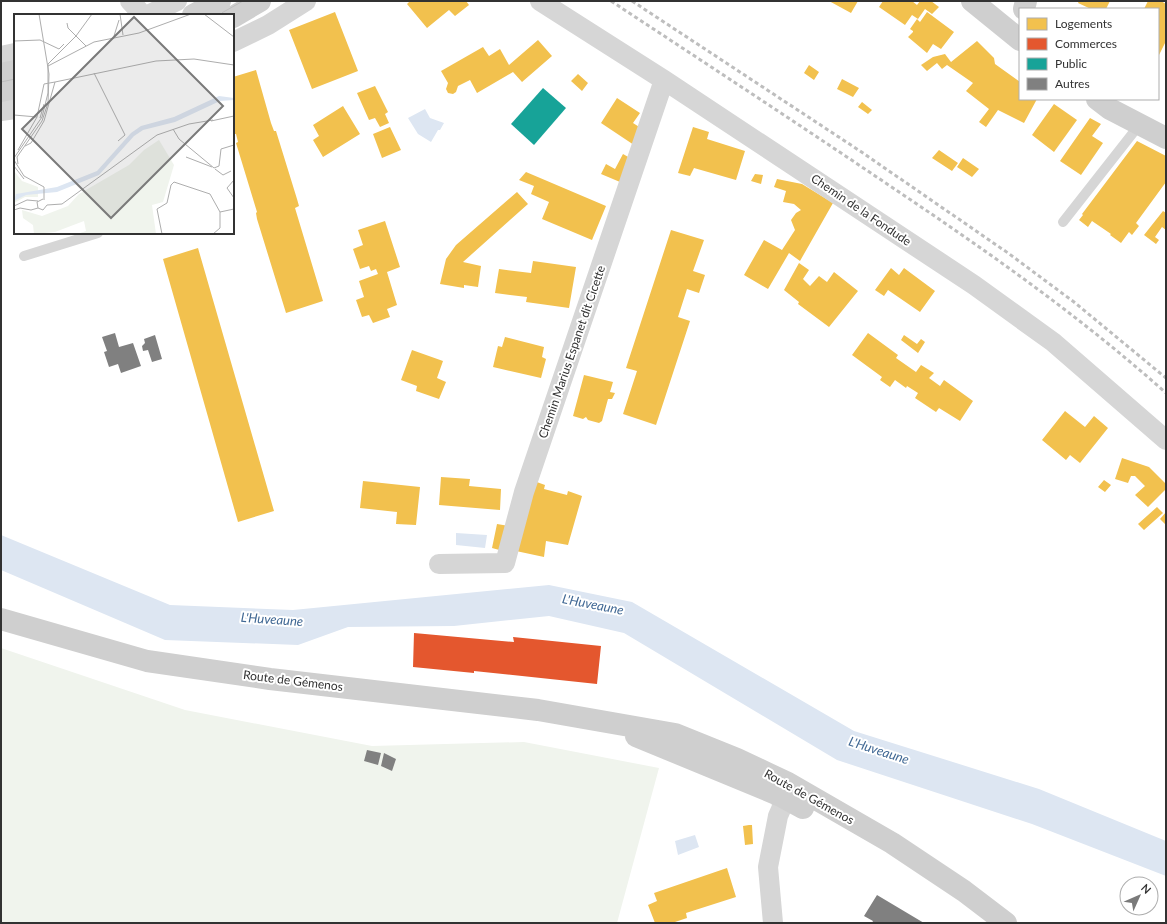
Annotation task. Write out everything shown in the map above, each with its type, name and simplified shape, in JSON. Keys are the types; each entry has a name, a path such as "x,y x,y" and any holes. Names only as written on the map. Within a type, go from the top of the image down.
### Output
{"main road":[{"path":"195,14 220,1"},
{"path":"234,16 260,1"},
{"path":"972,1 1019,34"},
{"path":"1,74 14,71"},
{"path":"1,91 14,88"},
{"path":"1099,100 1110,109 1166,138"},
{"name":"Route de Gémenos","path":"1,619 147,661 270,679 538,710 591,718 785,790 892,843 964,891 1006,923"},
{"name":"Route de Gémenos","path":"785,790 957,903 994,923"}],"street":[{"path":"130,1 142,14"},
{"path":"150,14 177,1"},
{"path":"234,42 268,25 306,1"},
{"name":"Chemin de la Fondude","path":"540,1 664,80 974,285 1052,342 1166,440"},
{"path":"1,56 14,53"},
{"name":"Chemin Marius Espanet dit Cicette","path":"439,564 505,563 524,492 664,80"},
{"path":"1,111 14,109"},
{"path":"773,923 768,867 778,816 782,807 785,790"}],"lane":[{"path":"1063,222 1140,124"},
{"path":"24,256 95,234"}],"shaded area":[{"path":"1,648 185,710 372,746 524,742 659,768 617,923 1,923"}],"water":[{"path":"425,109 430,118 444,123 431,142 418,134 408,118"},
{"path":"456,533 487,535 485,548 456,545"},
{"name":"L'Huveaune","path":"1,535 170,605 293,610 549,585 632,602 854,731 1039,789 1166,841 1166,876 1032,824 837,760 624,633 549,616 454,626 348,627 298,645 165,640 1,570"},
{"path":"695,835 699,847 678,855 675,841"}],"building: Logements":[{"path":"410,1 466,1 469,5 455,16 449,10 427,28 407,4"},
{"path":"829,1 858,1 851,13"},
{"path":"883,1 912,1 917,5 920,1 931,1 939,7 932,14 925,9 918,19 912,15 905,25 879,7"},
{"path":"1079,1 1110,1 1106,8 1089,8 1078,3"},
{"path":"1148,1 1161,1 1166,4 1166,41 1159,55 1159,8 1144,8"},
{"path":"335,12 358,71 312,89 289,30"},
{"path":"927,12 954,32 941,49 933,44 927,53 908,37 913,32 910,29 917,19 920,22"},
{"path":"538,40 552,56 522,82 513,72 477,93 470,80 458,86 456,92 453,94 448,93 446,89 448,83 441,71 483,47 489,56 500,49 509,65"},
{"path":"977,41 994,58 995,64 1019,81 1019,100 1036,100 1024,123 998,110 986,127 979,122 989,109 966,91 973,83 947,65 942,69 937,63 927,71 921,65 933,57 945,54 951,62"},
{"path":"809,65 819,72 814,80 804,73"},
{"path":"256,70 271,123 274,131 276,131 297,199 299,206 295,208 323,301 286,313 257,219 257,212 236,143 238,142 236,134 234,134 234,77"},
{"path":"578,74 588,83 582,91 571,81"},
{"path":"842,79 859,88 853,97 837,89"},
{"path":"375,86 388,112 385,114 389,123 380,127 375,118 369,120 357,93"},
{"path":"617,98 640,113 633,123 644,130 637,147 601,123"},
{"path":"862,102 872,110 868,114 858,107"},
{"path":"1054,104 1077,120 1054,152 1032,135"},
{"path":"343,106 360,134 323,157 313,140 319,136 313,125"},
{"path":"1090,118 1101,124 1092,136 1103,143 1081,175 1060,161"},
{"path":"390,127 401,150 382,158 373,134"},
{"path":"693,127 709,132 707,139 745,151 736,180 694,168 690,176 678,173"},
{"path":"1137,141 1166,156 1166,182 1136,223 1139,226 1132,235 1129,232 1121,243 1092,221 1088,227 1079,220"},
{"path":"939,150 958,163 952,171 932,158"},
{"path":"623,154 630,158 620,182 601,174 606,164 615,169"},
{"path":"963,158 979,169 972,177 957,167"},
{"path":"526,172 606,206 592,240 542,219 549,202 531,194 534,186 519,180"},
{"path":"755,174 763,175 761,184 751,181"},
{"path":"777,179 802,184 833,203 800,261 789,253 768,289 744,275 764,240 782,250 795,230 791,220 796,213 801,210 794,204 783,202 786,191 774,187"},
{"path":"517,192 528,204 463,262 481,266 478,287 464,285 464,288 440,284 446,259 456,245"},
{"path":"1163,211 1166,213 1166,230 1162,227 1155,237 1159,240 1156,244 1144,235"},
{"path":"385,221 400,267 387,272 397,305 387,309 390,317 373,323 369,315 362,317 356,300 364,297 359,281 378,274 376,269 371,271 369,266 360,269 353,249 363,245 358,230"},
{"path":"671,230 704,240 693,271 705,275 699,293 687,289 678,317 690,321 656,425 623,414 637,371 626,368"},
{"path":"198,248 274,511 238,522 163,259"},
{"path":"533,261 576,267 569,308 526,302 527,297 495,293 499,269 531,273"},
{"path":"799,263 809,270 803,279 810,286 819,276 827,282 834,272 858,291 829,327 798,304 799,302 784,290"},
{"path":"891,268 899,275 904,268 935,291 920,312 888,290 884,296 875,290"},
{"path":"868,333 898,355 896,358 916,372 921,365 934,373 929,378 940,386 944,380 973,401 960,421 939,408 936,412 915,398 918,393 907,386 906,388 895,380 890,387 880,380 882,377 852,355"},
{"path":"904,335 917,344 921,339 925,342 918,353 901,340"},
{"path":"505,337 544,347 542,357 546,359 541,378 493,367 498,346 502,347"},
{"path":"412,350 443,361 437,378 446,382 439,399 416,391 417,386 401,380"},
{"path":"584,375 613,382 610,392 615,393 612,399 608,399 602,421 599,423 588,420 586,417 583,419 573,416"},
{"path":"1065,411 1085,427 1094,416 1108,428 1080,463 1070,455 1066,460 1042,440"},
{"path":"1122,458 1149,467 1166,484 1166,489 1148,507 1135,495 1145,486 1135,476 1131,476 1128,483 1115,479"},
{"path":"441,477 470,479 469,486 501,489 500,510 439,505"},
{"path":"1104,480 1111,485 1105,492 1098,487"},
{"path":"363,481 420,487 416,525 396,524 397,512 360,508"},
{"path":"534,481 545,485 544,489 567,495 568,491 582,496 568,545 546,541 544,557 516,551"},
{"path":"1157,507 1163,513 1144,530 1138,524"},
{"path":"1166,512 1166,525 1160,519"},
{"path":"497,524 509,526 503,551 492,548"},
{"path":"752,825 753,844 745,845 743,826"},
{"path":"727,868 736,897 686,913 687,918 672,923 655,923 648,905 657,901 654,893"}],"building: Commerces":[{"path":"414,633 514,642 513,637 601,646 597,684 474,671 474,673 413,667"}],"building: Public":[{"path":"543,88 566,108 534,145 511,124"}],"building: Autres":[{"path":"115,333 119,347 133,343 141,366 121,373 118,364 109,367 104,352 107,351 102,337"},
{"path":"155,335 162,359 152,362 148,350 143,351 142,346 145,343 144,339"},
{"path":"367,750 381,753 378,765 364,761"},
{"path":"384,753 396,759 392,771 381,766"},
{"path":"877,895 924,923 872,923 873,921 864,916"}],"tram line":[{"path":"220,14 243,1"},
{"path":"1,82 14,79"}],"railway":[{"path":"611,1 858,164 998,261 1067,311 1166,393"},
{"path":"632,1 860,151 1008,253 1074,302 1166,378"}]}
